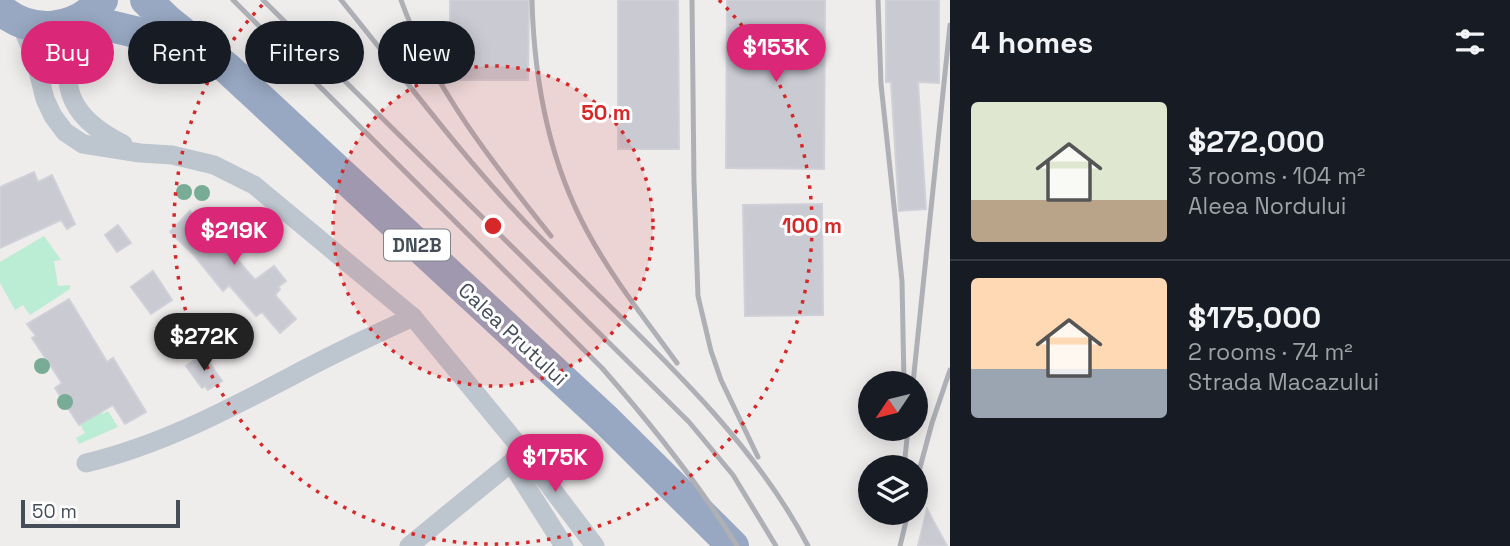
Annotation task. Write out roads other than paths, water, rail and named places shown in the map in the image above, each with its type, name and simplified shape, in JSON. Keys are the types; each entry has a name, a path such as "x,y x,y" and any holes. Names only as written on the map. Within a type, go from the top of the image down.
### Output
{"highway":[{"name":"Calea Prutului","path":"146,0 168,21"},
{"name":"Calea Prutului","path":"87,13 128,27"},
{"name":"DN2B","path":"10,16 49,28 87,13"},
{"name":"Calea Prutului","path":"231,72 607,421 733,546"}],"street":[{"path":"87,13 67,65 69,88 74,102 83,117 103,134 140,153"},
{"path":"10,16 34,55 45,99 65,132 83,144 172,155 214,164 254,185 413,317 518,458 595,546"},
{"path":"86,463 125,454 197,425 369,336 413,317"},
{"path":"409,546 518,458"},
{"path":"518,458 564,546"}],"railway":[{"path":"233,0 602,368 673,454 737,546"},
{"path":"263,0 689,422 733,475 776,546"},
{"path":"341,0 457,145 506,201 717,417 782,501 808,546"},
{"path":"401,0 429,63 466,124 551,236"},
{"path":"532,0 536,60 546,119 553,148 574,204 607,265 677,363"},
{"path":"692,0 698,296 721,380 758,457"},
{"path":"878,0 881,84 902,281 904,371"},
{"path":"914,371 950,25"},
{"path":"923,455 950,370"},
{"path":"905,455 907,441"},
{"path":"900,546 905,525"}]}
